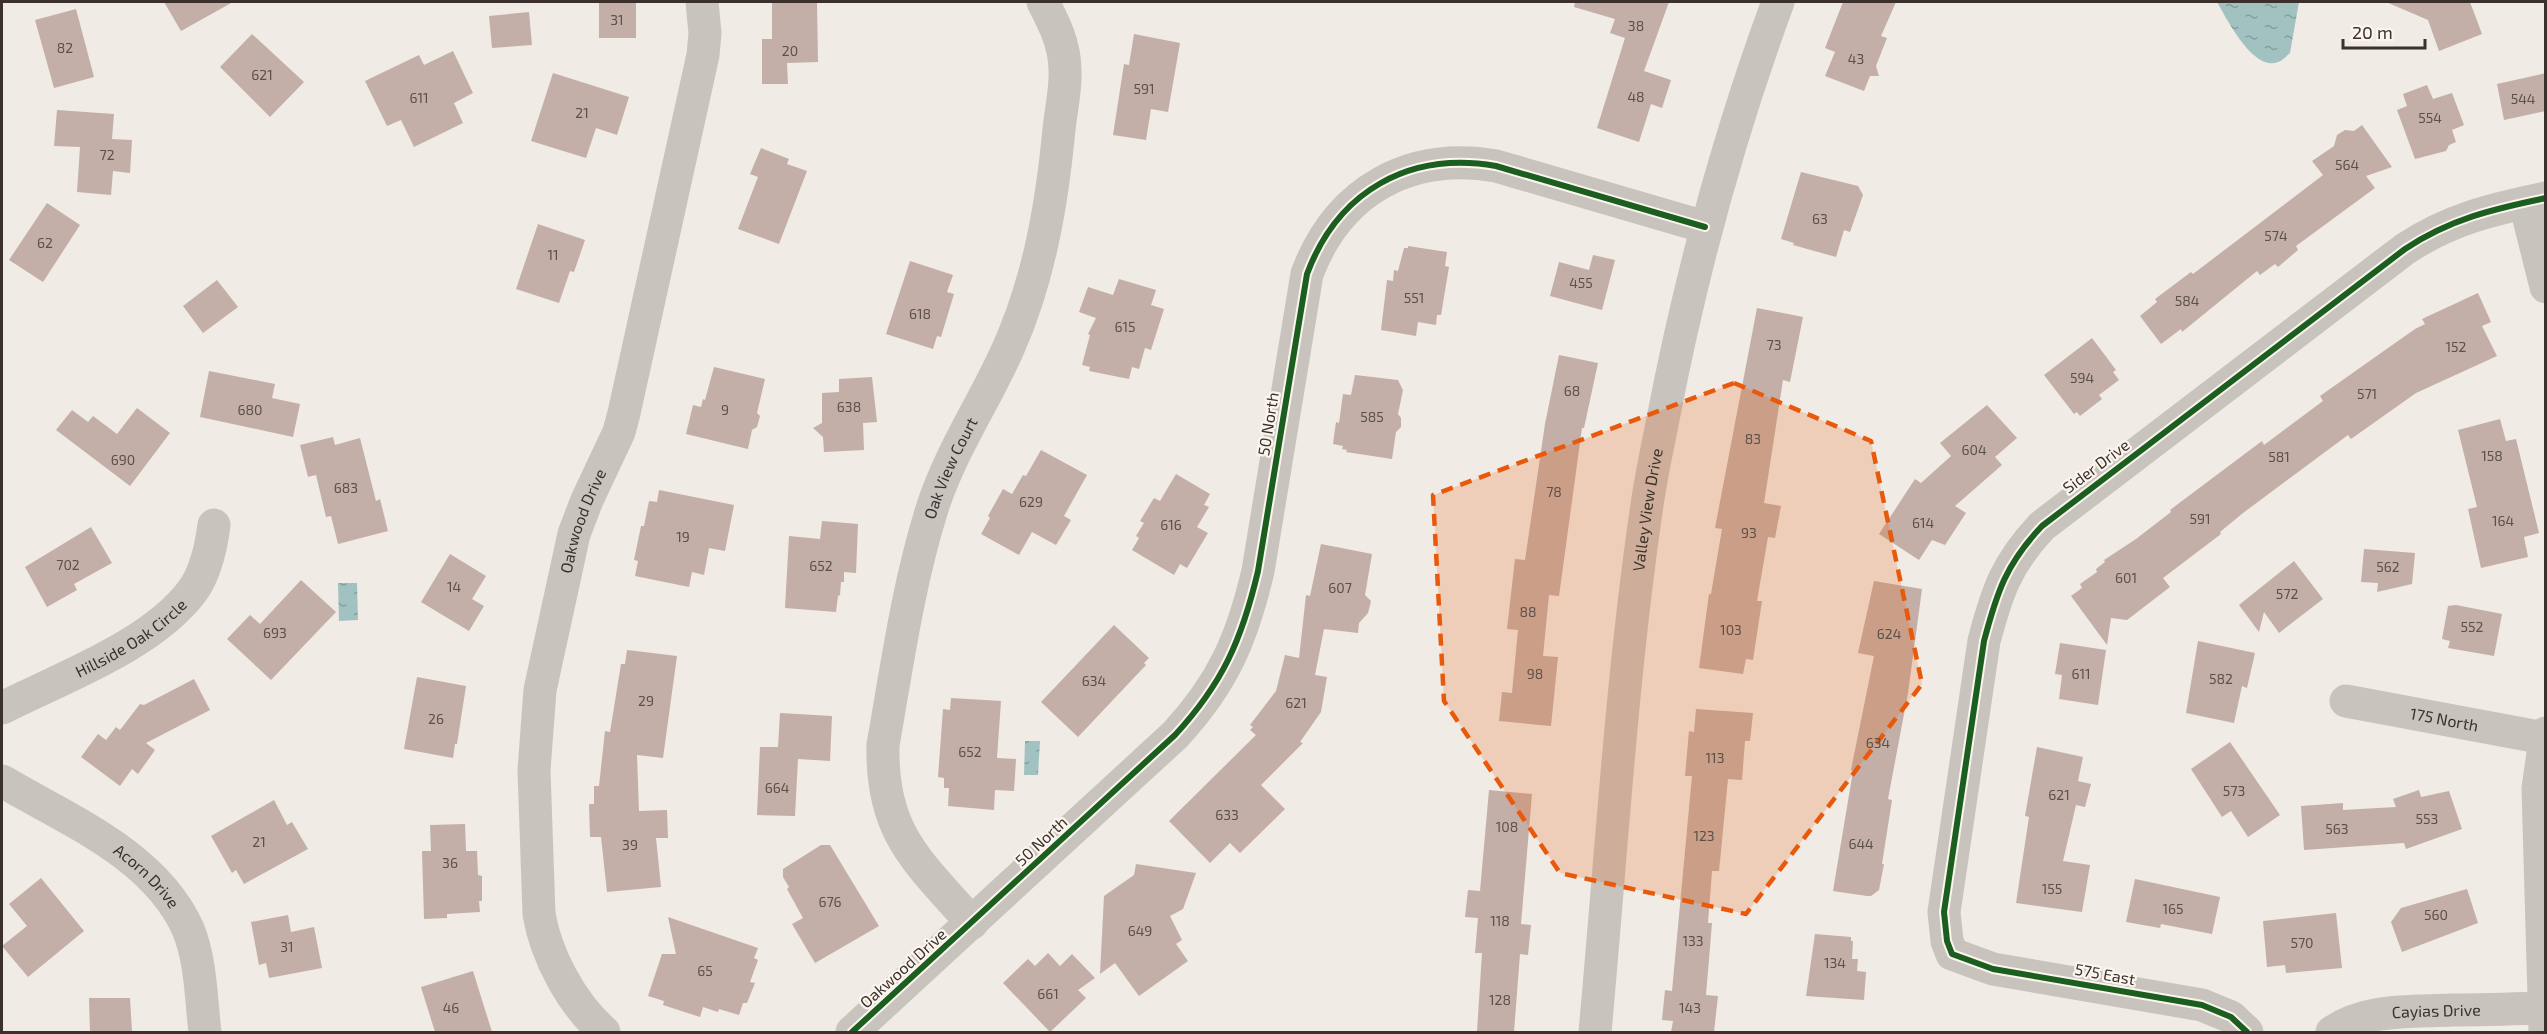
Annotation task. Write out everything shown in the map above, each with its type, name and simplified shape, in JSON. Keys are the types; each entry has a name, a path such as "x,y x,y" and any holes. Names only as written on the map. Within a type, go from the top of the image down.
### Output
{"street":[{"name":"Oakwood Drive","path":"604,1032 587,1014 560,973 543,935 539,914 534,781 536,716 574,534 587,500 619,432 636,367 703,55 705,33 702,2"},
{"name":"Oak View Court","path":"972,923 915,858 898,831 883,776 883,745 919,556 933,507 956,450 1020,322 1041,249 1054,176 1065,71 1062,45 1043,2"},
{"name":"Valley View Drive","path":"1595,1032 1628,646 1646,510 1680,327 1705,227 1736,122 1778,2"},
{"name":"50 North","path":"972,923 1176,735 1212,692 1226,668 1247,617 1258,571 1307,274 1316,249 1325,234 1348,206 1370,189 1396,175 1430,165 1472,162 1496,166 1705,227"},
{"path":"2535,200 2546,287"},
{"name":"Sider Drive","path":"1952,954 1947,941 1944,912 1984,641 2000,588 2024,546 2063,509 2420,239 2462,219 2535,200"},
{"name":"Hillside Oak Circle","path":"2,708 121,649 165,620 193,590 204,569 214,525"},
{"name":"175 North","path":"2346,701 2545,735"},
{"path":"2545,735 2538,800 2545,1020"},
{"name":"Acorn Drive","path":"2,781 122,852 161,887 179,913 194,948 205,1032"},
{"name":"Oakwood Drive","path":"852,1032 972,923"},
{"name":"575 East","path":"1952,954 1994,969 2202,1005 2231,1017 2247,1032"},
{"name":"Cayias Drive","path":"2332,1032 2349,1022 2364,1017 2395,1012 2545,1020"}],"highlighted area":[{"path":"1734,383 1871,441 1922,684 1746,914 1560,873 1444,701 1433,495"}],"water":[{"path":"2217,2 2299,2 2290,53 2278,62 2269,63 2259,59 2242,42"},
{"path":"338,583 357,583 358,620 339,621"},
{"path":"1025,741 1040,741 1038,775 1024,775"}],"building":[{"path":"164,2 233,2 181,31"},
{"path":"599,2 636,2 636,38 599,38"},
{"path":"817,2 818,62 787,63 788,84 762,84 762,39 772,39 772,3"},
{"path":"1575,2 1669,2 1644,71 1671,80 1662,108 1651,104 1639,142 1597,128 1625,38 1610,33 1615,19 1574,7"},
{"path":"1843,2 1896,2 1881,36 1887,38 1876,66 1879,76 1870,76 1864,91 1825,76 1835,52 1825,48"},
{"path":"2386,2 2470,2 2482,34 2439,51 2428,20"},
{"path":"76,9 94,77 54,88 35,20"},
{"path":"529,12 532,45 492,48 489,16"},
{"path":"252,34 304,82 270,117 220,67"},
{"path":"1134,34 1180,43 1168,112 1151,109 1146,140 1113,135 1124,64 1129,65"},
{"path":"453,51 473,93 454,103 463,123 414,147 401,120 387,126 365,81 419,55 424,65"},
{"path":"553,73 629,97 617,135 596,128 586,158 531,141"},
{"path":"2546,73 2546,111 2504,120 2497,84"},
{"path":"2427,85 2433,99 2452,93 2464,125 2452,130 2456,142 2449,145 2446,151 2415,159 2397,110 2407,106 2403,94"},
{"path":"57,110 114,114 112,139 132,140 130,173 113,171 111,195 77,192 80,147 54,146"},
{"path":"2362,125 2392,167 2366,176 2375,188 2296,246 2298,250 2278,267 2275,264 2260,275 2257,271 2182,332 2181,329 2161,344 2140,316 2157,302 2155,299 2191,272 2193,274 2323,175 2312,161 2334,146 2337,135 2345,130 2354,131"},
{"path":"761,148 789,159 787,164 807,171 779,244 738,229 758,177 750,174"},
{"path":"1801,172 1858,186 1863,195 1850,232 1844,230 1836,257 1793,245 1794,243 1781,239"},
{"path":"47,203 80,225 43,282 9,260"},
{"path":"538,224 585,240 574,272 570,271 559,303 516,289"},
{"path":"1408,246 1447,252 1445,266 1449,267 1441,315 1437,315 1436,325 1418,322 1416,336 1381,330 1387,280 1393,281 1394,270 1398,271 1404,248"},
{"path":"1593,255 1615,260 1602,310 1550,296 1559,262 1589,270"},
{"path":"910,261 953,275 947,292 954,294 941,337 937,336 933,349 886,334"},
{"path":"1119,279 1156,290 1151,305 1164,309 1151,350 1145,348 1139,369 1132,367 1129,379 1089,371 1090,367 1082,365 1090,335 1088,334 1096,318 1079,312 1088,287 1113,295"},
{"path":"217,280 238,307 203,333 183,306"},
{"path":"2478,293 2491,322 2482,326 2497,356 2416,393 2351,439 2348,435 2243,513 2220,532 2221,534 2163,578 2170,587 2127,620 2111,618 2107,645 2071,596 2082,588 2080,584 2097,572 2096,569 2105,562 2104,560 2136,539 2171,512 2170,510 2262,441 2264,445 2323,401 2320,396 2425,324 2422,319"},
{"path":"1757,308 1803,317 1790,382 1783,380 1764,503 1781,506 1775,538 1768,537 1757,601 1762,601 1753,660 1746,659 1743,674 1699,668 1709,594 1711,594 1722,529 1715,528"},
{"path":"2092,338 2116,370 2113,372 2119,380 2099,395 2102,399 2080,416 2077,412 2074,414 2044,375"},
{"path":"1559,355 1598,363 1584,428 1582,428 1559,596 1549,595 1543,656 1558,657 1551,726 1499,721 1502,692 1512,693 1518,630 1507,629 1515,559 1525,560 1545,424"},
{"path":"714,367 765,379 757,413 760,416 757,427 752,430 748,449 686,434 693,405 701,407 703,399 705,400"},
{"path":"209,371 275,384 272,398 300,404 293,437 200,417"},
{"path":"1355,375 1398,380 1403,390 1398,414 1401,418 1401,427 1396,432 1392,459 1346,452 1347,450 1342,449 1343,446 1333,444 1343,394 1351,395"},
{"path":"872,377 877,422 863,423 864,450 824,452 823,437 813,428 822,423 822,393 839,392 839,379"},
{"path":"1987,405 2017,438 1995,457 2002,465 1955,506 1966,513 1945,545 1932,540 1919,560 1879,534 1915,479 1921,483 1951,456 1940,443"},
{"path":"137,408 170,433 130,486 56,430 72,410 88,422 93,416 117,434"},
{"path":"2500,419 2506,441 2516,439 2539,533 2524,537 2528,557 2481,568 2468,509 2477,507 2458,430"},
{"path":"333,437 335,445 360,438 376,501 380,499 388,531 338,544 331,516 326,517 316,475 308,477 300,445"},
{"path":"1041,450 1087,475 1064,516 1071,520 1056,545 1032,532 1019,555 981,534 1003,489 1012,494"},
{"path":"1176,474 1210,494 1204,505 1209,507 1197,527 1208,533 1187,568 1180,564 1174,575 1132,550 1139,538 1136,536 1144,523 1140,521 1154,498 1160,501"},
{"path":"659,490 734,505 725,551 709,548 704,575 692,572 689,587 635,576 638,561 634,560 641,526 644,526 649,501 657,502"},
{"path":"822,521 858,524 856,573 844,572 844,582 841,582 836,612 785,608 789,536 820,539"},
{"path":"91,527 112,563 74,584 77,590 47,607 25,567"},
{"path":"1321,544 1372,554 1365,595 1371,601 1368,613 1359,623 1358,633 1324,629 1315,675 1327,677 1321,712 1300,742 1303,743 1261,785 1285,809 1240,853 1230,843 1210,863 1169,821 1256,735 1250,730 1253,727 1250,725 1276,691 1285,655 1299,658 1306,595 1310,596"},
{"path":"2364,549 2415,553 2412,584 2377,592 2378,583 2361,582"},
{"path":"450,554 486,576 472,599 484,606 469,631 421,602"},
{"path":"2294,561 2323,599 2279,633 2264,612 2259,632 2239,605"},
{"path":"301,580 336,612 271,680 227,639 250,615 260,624"},
{"path":"1874,581 1922,589 1908,693 1888,799 1892,800 1882,864 1884,864 1879,890 1867,896 1833,891 1853,771 1851,770 1874,656 1858,653"},
{"path":"2456,605 2502,614 2494,656 2448,648 2450,641 2442,639 2448,606"},
{"path":"1114,625 1149,658 1144,663 1146,665 1078,737 1041,702"},
{"path":"2198,641 2255,653 2247,688 2242,686 2234,723 2186,713"},
{"path":"2060,643 2106,650 2098,705 2059,699 2062,675 2055,674"},
{"path":"627,650 677,656 663,758 637,755 639,811 667,810 668,838 656,838 661,887 607,892 601,837 590,837 589,804 594,804 594,786 599,786 605,731 610,732 621,664 625,664"},
{"path":"417,677 466,686 453,758 404,749"},
{"path":"194,679 210,710 146,743 155,750 138,774 132,769 120,786 81,757 98,734 106,740 116,727 120,730 140,704 144,705"},
{"path":"951,698 1001,701 997,758 1016,759 1014,791 995,790 994,810 948,806 949,788 944,788 944,778 938,777 943,709 950,710"},
{"path":"1696,709 1753,713 1750,741 1745,741 1742,780 1728,779 1719,871 1712,871 1708,923 1712,923 1706,995 1718,996 1714,1032 1671,1032 1673,1021 1662,1020 1665,990 1672,991 1692,776 1685,776 1689,731 1694,732"},
{"path":"780,713 832,716 830,761 798,759 795,816 757,815 760,747 778,747"},
{"path":"2230,742 2280,815 2248,837 2231,811 2222,817 2191,769"},
{"path":"2037,747 2083,757 2078,781 2091,784 2085,807 2076,805 2063,861 2090,865 2082,912 2016,903 2029,817 2025,816"},
{"path":"1489,790 1532,794 1521,924 1531,925 1528,955 1520,954 1514,1032 1477,1032 1482,953 1475,953 1478,918 1465,917 1468,890 1480,891"},
{"path":"2419,790 2421,797 2449,791 2462,829 2406,849 2404,843 2304,850 2301,806 2343,803 2343,810 2396,807 2393,799"},
{"path":"274,800 287,825 292,822 308,849 244,884 236,870 232,873 211,836"},
{"path":"465,824 466,851 477,851 478,875 482,876 480,912 447,914 447,918 424,919 422,851 431,851 430,825"},
{"path":"821,845 830,845 879,926 815,963 792,924 803,918 787,889 789,887 783,877 783,869"},
{"path":"1136,864 1196,873 1183,909 1170,916 1182,940 1176,944 1188,961 1139,996 1115,963 1100,974 1104,896 1134,875"},
{"path":"41,878 84,931 28,977 2,946 27,926 9,904"},
{"path":"2135,879 2220,897 2212,934 2161,924 2160,928 2126,922"},
{"path":"2467,889 2478,923 2402,952 2391,922 2401,908"},
{"path":"2336,913 2342,968 2286,973 2285,965 2267,967 2263,921"},
{"path":"288,915 291,932 314,927 322,968 269,978 266,963 259,965 251,922"},
{"path":"668,917 758,948 754,958 758,960 750,982 755,983 739,1015 703,1007 700,1017 663,1005 664,1001 648,996 662,954 676,954"},
{"path":"1815,934 1851,937 1853,941 1852,959 1858,959 1857,971 1866,972 1864,1000 1806,996"},
{"path":"1048,953 1060,966 1072,954 1095,978 1078,990 1086,998 1050,1032 1003,983 1028,959 1035,966"},
{"path":"473,971 492,1032 435,1032 421,987"},
{"path":"89,998 130,998 132,1032 90,1032"}],"cycle path":[{"path":"852,1032 1175,735 1192,716 1218,678 1229,659 1245,618 1258,571 1307,274 1320,245 1337,220 1357,199 1380,183 1406,172 1434,165 1464,163 1496,166 1705,227"},
{"path":"2247,1032 2231,1017 2202,1005 1993,969 1952,954 1947,941 1944,912 1984,641 1993,608 2011,566 2042,526 2405,249 2439,230 2472,216 2546,198"}]}
